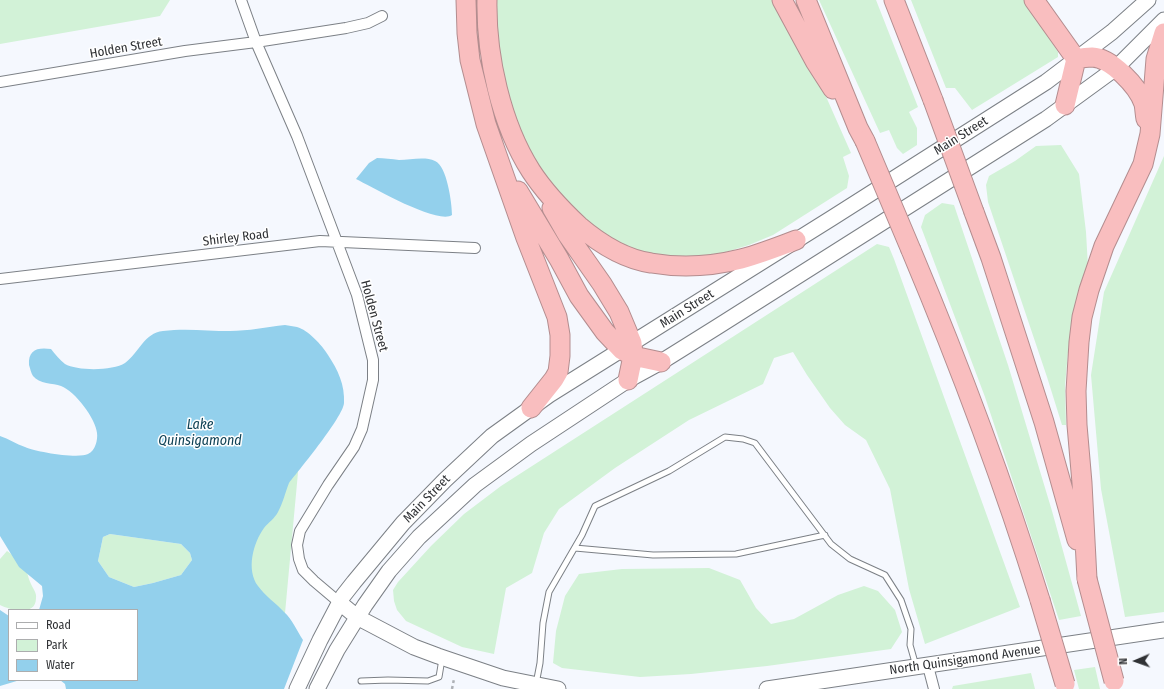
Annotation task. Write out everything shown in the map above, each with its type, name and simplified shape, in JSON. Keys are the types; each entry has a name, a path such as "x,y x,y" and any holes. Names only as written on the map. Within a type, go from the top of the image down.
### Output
{"highway":[{"path":"466,0 470,60 486,124 510,178 559,258 579,296 605,332 629,350 661,362"},
{"path":"487,0 489,40 495,77 509,127 520,150 567,234 602,284 619,312 629,350 628,380"},
{"path":"782,0 815,61 862,134"},
{"path":"806,0 949,340 991,455 1040,600 1066,687"},
{"path":"894,0 933,100 991,258 1044,422 1115,685"},
{"path":"1034,0 1076,59 1065,105"},
{"path":"1087,579 1076,398 1082,317 1089,290 1104,246 1143,164 1150,134 1156,59 1164,33"},
{"path":"1076,59 1092,57 1104,60 1116,68 1140,95 1144,104 1146,118 1146,151"},
{"path":"495,146 526,238 557,318 560,335 558,372 531,408"},
{"path":"532,172 565,213 589,234 603,244 635,259 650,263 664,265 698,265 717,263 741,259 796,240"}],"main road":[{"name":"Main Street","path":"297,689 343,596 403,524 445,480 492,436 549,395 629,350 796,240 1040,86 1112,32 1148,0"},
{"name":"Main Street","path":"317,689 337,650 357,617 389,571 418,537 475,485 531,444 628,380 661,362 1000,148 1065,105 1116,68 1164,20"},
{"path":"340,603 357,617 414,647 503,678 558,689"},
{"name":"North Quinsigamond Avenue","path":"767,689 1164,630"}],"street":[{"path":"241,0 256,42"},
{"name":"Holden Street","path":"0,82 185,51 346,28 368,23 382,16"},
{"name":"Holden Street","path":"256,42 297,136 357,294 373,360 373,380 362,429 354,447 328,485 300,531 297,545 299,559 303,570 340,603"},
{"name":"Shirley Road","path":"0,279 320,241 475,248"},
{"path":"922,666 934,689"}],"lane":[{"path":"536,685 540,663 543,623 549,592 582,535 595,506 669,471 725,437 743,439 755,443 831,544 850,559 885,575 901,600 911,629 910,645 922,666"},
{"path":"575,548 653,555 736,554 824,535"},
{"path":"361,680 428,681 438,677 442,658"}],"path":[{"path":"452,689 454,679"}],"green space":[{"path":"0,0 170,0 160,16 0,44"},
{"path":"492,0 774,0 820,83 851,153 843,157 849,176 847,188 773,235 749,245 719,254 687,258 650,256 608,241 581,222 535,168 504,94"},
{"path":"819,0 876,0 918,107 909,112 917,128 917,145 903,154 897,148 889,130 880,133"},
{"path":"911,0 1024,0 1058,52 1058,57 972,110 955,88 946,88"},
{"path":"1061,145 1079,174 1086,232 1088,267 1072,327 1068,352 1065,385 1066,425 1062,425 988,202 986,185 989,176 1015,161 1036,146"},
{"path":"1164,156 1164,612 1125,617 1101,489 1091,375 1104,292"},
{"path":"942,203 954,205 1008,365 1052,511 1081,616 1059,620 985,397 921,227 925,215"},
{"path":"877,244 889,247 894,259 1020,607 925,644 909,589 890,489 866,440 845,425 830,408 793,352 774,358 763,384 689,420 615,468 559,509 544,533 532,573 506,588 494,654 462,647 406,621 397,610 393,590 398,582 431,546 464,514 501,486"},
{"path":"301,440 278,689 247,689 243,557"},
{"path":"110,534 181,544 190,553 192,560 181,575 134,587 109,577 98,561 103,537"},
{"path":"7,551 21,563 27,572 36,596 35,604 32,608 10,609 0,605 0,559"},
{"path":"709,568 740,580 756,608 771,624 794,619 838,595 864,586 878,591 895,610 902,632 891,649 767,666 691,674 640,677 562,668 553,663 556,631 565,596 579,574 622,569"},
{"path":"1095,667 1100,689 1079,689 1074,670"},
{"path":"1031,673 1035,689 952,689 953,686"}],"water":[{"path":"377,158 399,160 422,158 435,161 439,164 446,177 450,194 452,215 445,217 433,215 390,197 356,179 369,163"},
{"name":"Lake Quinsigamond","path":"285,325 297,327 310,335 322,347 335,366 342,384 344,396 342,410 337,419 289,483 280,509 260,534 252,557 252,572 254,580 264,593 287,615 303,640 284,689 66,689 65,684 61,681 138,681 138,609 39,609 43,596 42,586 19,567 0,536 0,436 30,449 47,453 75,456 90,453 96,445 97,439 96,427 84,406 67,389 36,379 31,372 29,365 30,356 38,349 51,349 65,364 78,368 104,369 119,366 125,363 146,339 151,335 163,331 251,330","holes":["110,534 181,544 190,553 192,560 181,575 134,587 109,577 98,561 103,537"]},
{"path":"0,610 8,615 8,681 17,681 0,686"}]}
